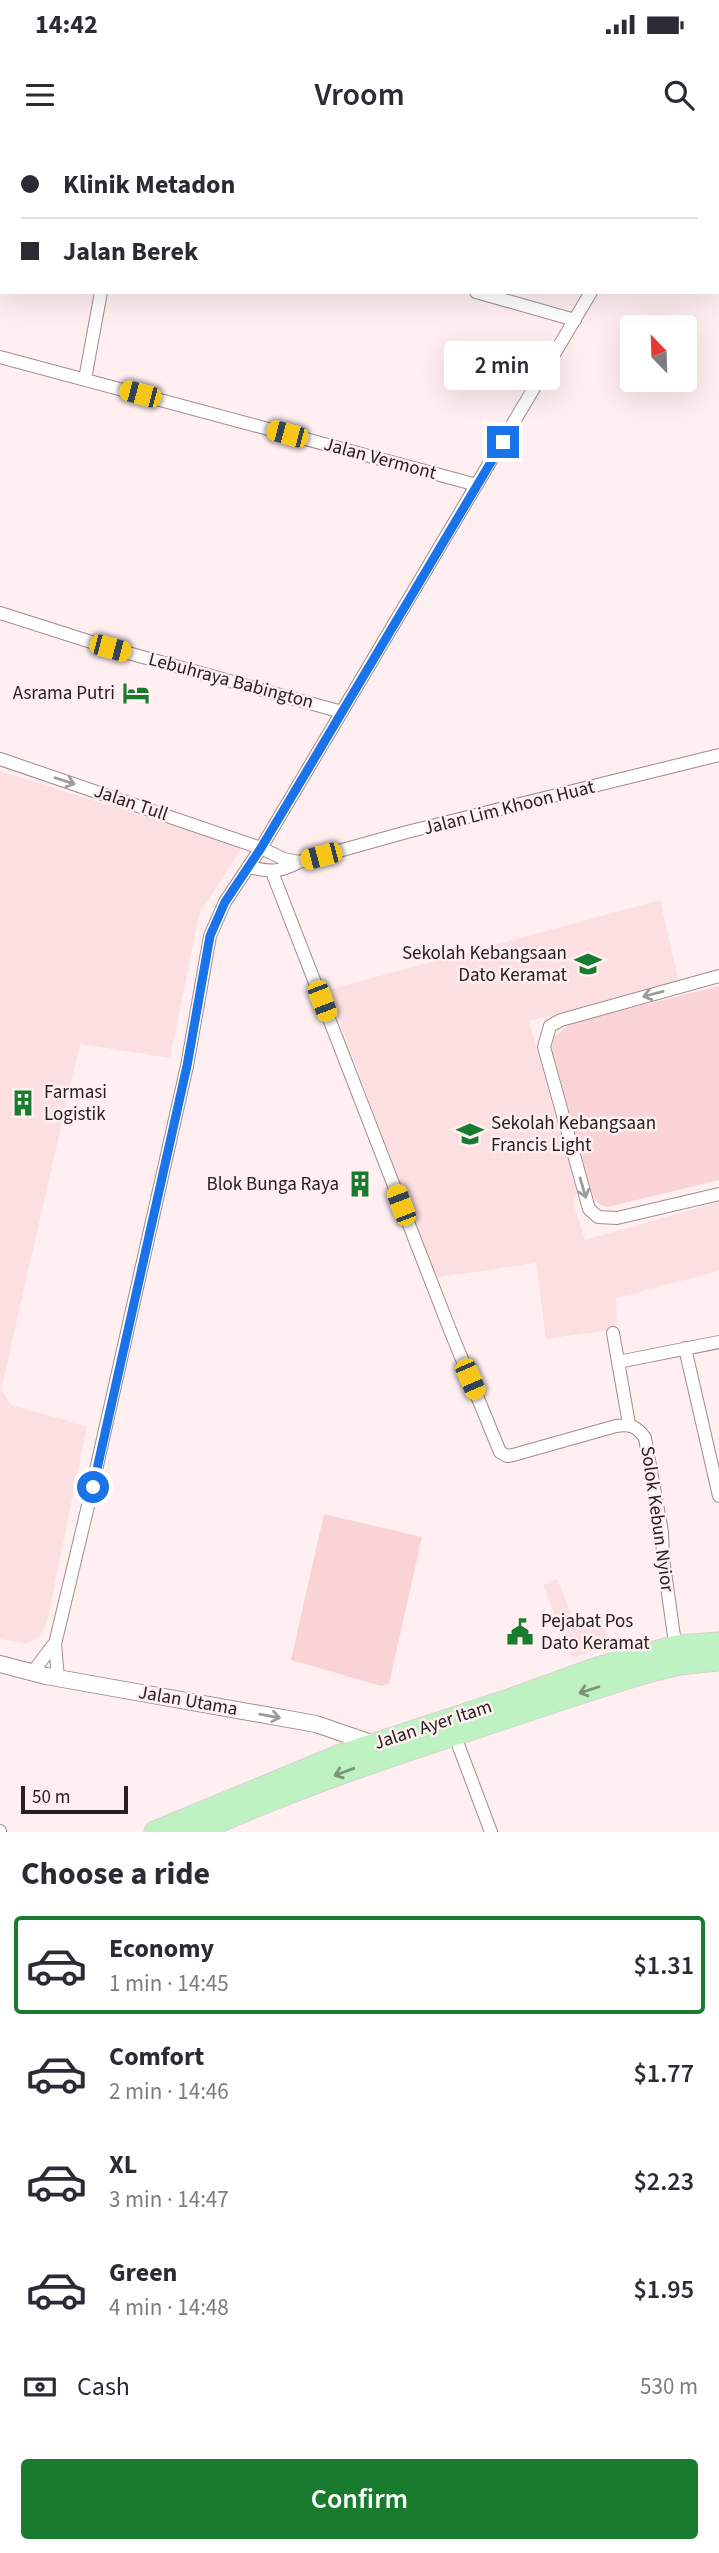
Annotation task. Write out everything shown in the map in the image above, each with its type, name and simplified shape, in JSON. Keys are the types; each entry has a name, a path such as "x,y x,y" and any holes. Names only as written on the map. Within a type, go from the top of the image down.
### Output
{"main road":[{"name":"Jalan Ayer Itam","path":"196,1832 597,1668 677,1655 719,1643"},
{"name":"Jalan Ayer Itam","path":"677,1655 719,1660"},
{"name":"Jalan Ayer Itam","path":"155,1832 233,1816 374,1744 452,1727"}],"street":[{"path":"85,379 101,294"},
{"path":"483,294 575,320"},
{"path":"58,1678 55,1644 187,1066 210,936 225,902 261,848 590,294"},
{"name":"Jalan Vermont","path":"0,358 477,485"},
{"name":"Lebuhraya Babington","path":"0,613 110,648 342,712"},
{"name":"Jalan Lim Khoon Huat","path":"272,872 283,871 299,862 407,832 719,755"},
{"name":"Jalan Tull","path":"0,760 261,848"},
{"path":"261,848 284,859 299,862"},
{"path":"248,867 272,872"},
{"name":"Solok Kebun Nyior","path":"272,872 435,1293 500,1452 507,1456 513,1455 629,1424 639,1429 645,1438 662,1532 663,1558 677,1655"},
{"path":"719,976 561,1020 550,1026 544,1047 589,1209 598,1217 617,1218 719,1194"},
{"path":"613,1333 629,1424"},
{"path":"618,1362 719,1342"},
{"path":"685,1348 719,1496"},
{"path":"32,1673 55,1644"},
{"name":"Jalan Utama","path":"0,1664 58,1678 316,1724 374,1744"},
{"path":"452,1727 491,1832"}],"shaded area":[{"path":"0,771 242,847 199,915 170,1058 80,1044 1,1390 11,1405 87,1426 47,1622 39,1637 27,1644 0,1639"},
{"path":"660,900 679,982 529,1021 577,1193 573,1202 585,1240 719,1202 719,1271 616,1298 617,1329 546,1339 536,1263 435,1278 328,990"},
{"path":"719,986 719,1180 608,1207 600,1204 592,1193 552,1049 554,1037 571,1023"},
{"path":"324,1514 422,1537 389,1684 381,1686 291,1660"},
{"path":"557,1579 576,1626 600,1617 610,1643 572,1659 543,1585"}],"place":[{"name":"Asrama Putri","path":"136,693"},
{"name":"Sekolah Kebangsaan Dato Keramat","path":"588,964"},
{"name":"Farmasi Logistik","path":"23,1103"},
{"name":"Sekolah Kebangsaan Francis Light","path":"470,1134"},
{"name":"Blok Bunga Raya","path":"360,1184"},
{"name":"Pejabat Pos Dato Keramat","path":"520,1632"}],"route":[{"path":"93,1487 187,1066 202,970 214,922 503,442"}]}
